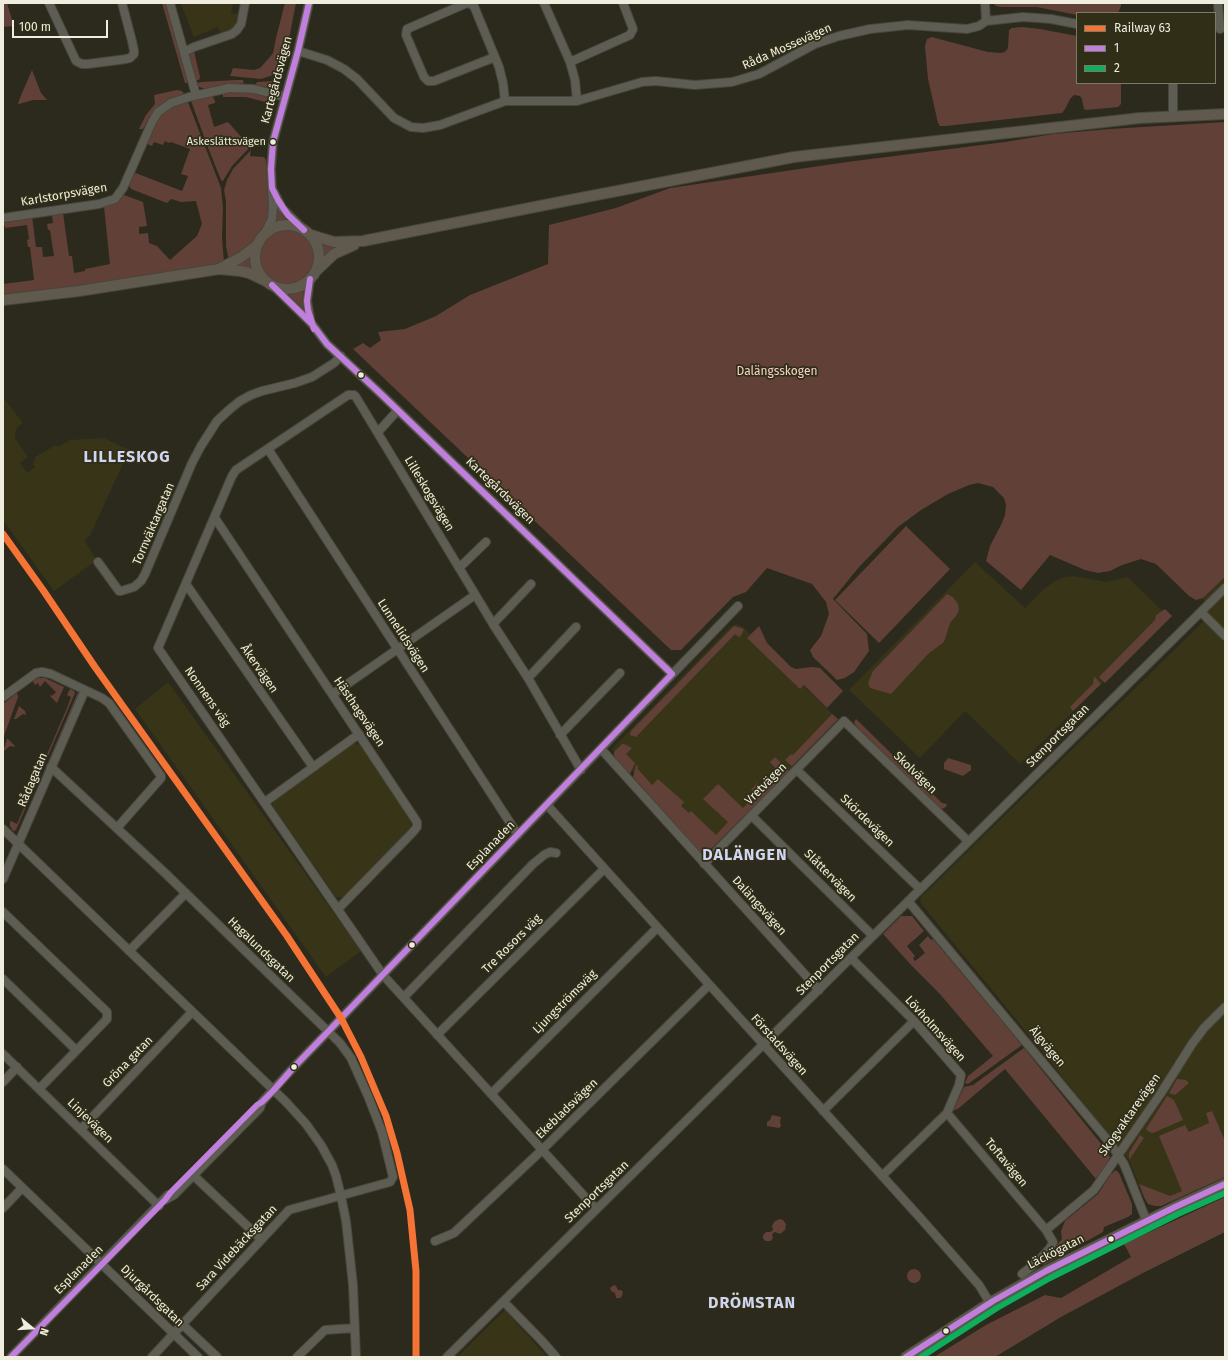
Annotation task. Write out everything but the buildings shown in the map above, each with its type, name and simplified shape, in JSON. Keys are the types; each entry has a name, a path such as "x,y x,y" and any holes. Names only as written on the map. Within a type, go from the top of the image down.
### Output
{"main road":[{"path":"220,270 256,246 265,233 274,227 284,225 295,226 307,233 334,242 363,241 572,199 794,157 1140,118 1225,114"},
{"path":"307,233 316,243 318,252 318,262 311,277"},
{"path":"3,300 79,291 220,270 249,273 269,283 288,289 299,286 311,277 334,254 363,241"},
{"path":"256,246 256,268 269,283"},
{"name":"Läckögatan","path":"906,1357 990,1303 1046,1271 1225,1184"}],"street":[{"path":"49,3 76,61 82,64 126,59 130,58 134,54 132,40 122,3"},
{"path":"170,3 196,95"},
{"path":"184,52 232,34 238,30 241,24 245,3"},
{"name":"Kartegårdsvägen","path":"265,233 273,214 270,169 272,150 309,3"},
{"path":"494,56 434,81 428,81 424,77 406,35 407,29 468,3 474,6 494,56 501,75 505,101"},
{"path":"544,3 570,62 575,80 577,101"},
{"path":"570,62 630,35 633,29 623,3"},
{"path":"985,3 986,21 1023,17 1051,19 1076,24"},
{"path":"1218,3 1220,28"},
{"name":"Råda Mossevägen","path":"298,51 327,60 350,73 390,114 400,122 423,128 440,125 505,101 577,101 600,95 622,86 642,82 656,81 686,85 702,85 742,80 772,68 815,44 857,32 908,25 967,29 979,26 986,21"},
{"path":"1173,84 1173,117"},
{"name":"Karlstorpsvägen","path":"3,218 99,204 115,199 123,188 148,128 158,112 171,103 196,95 229,88 254,89 285,97"},
{"name":"Kartegårdsvägen","path":"272,188 282,208 307,233"},
{"name":"Kartegårdsvägen","path":"311,277 307,301 312,324"},
{"name":"Kartegårdsvägen","path":"269,283 312,324 327,344 398,410 672,674"},
{"name":"Tornväktargatan","path":"98,562 118,590 121,592 134,587 141,581 145,574 200,446 217,421 235,405 251,395 312,378 329,367 341,356"},
{"name":"Lilleskogsvägen","path":"268,449 348,395 354,395 356,397 493,624 528,678 581,770"},
{"path":"378,432 398,410"},
{"path":"186,584 234,472 268,449"},
{"name":"Lunnelidsvägen","path":"268,449 518,835"},
{"name":"Hästhagsvägen","path":"215,518 411,812 417,824 413,832 338,909"},
{"path":"460,568 486,542"},
{"name":"Nonnens väg","path":"186,584 158,647 383,975 596,1210"},
{"name":"Åkervägen","path":"186,584 313,767"},
{"path":"493,624 531,584"},
{"name":"Stenportsgatan","path":"447,1357 1225,588"},
{"path":"332,694 476,596"},
{"name":"Esplanaden","path":"10,1357 256,1105 262,1102 273,1091 294,1067 738,606"},
{"path":"1201,612 1225,636"},
{"path":"528,678 576,627"},
{"path":"3,698 36,673 42,672 51,674 102,698 109,703 161,776 161,778 116,828"},
{"path":"560,735 620,673"},
{"name":"Rådagatan","path":"3,879 85,690"},
{"name":"Skolvägen","path":"844,721 968,841"},
{"name":"Vretvägen","path":"704,864 844,721"},
{"path":"265,802 359,734"},
{"name":"Dalängsvägen","path":"601,749 819,990"},
{"name":"Hagalundsgatan","path":"51,767 186,893 340,1043 351,1058 382,1132 393,1177 392,1180 385,1184"},
{"name":"Skördevägen","path":"797,770 920,889"},
{"name":"Förstadsvägen","path":"547,805 979,1285 990,1303"},
{"name":"Slåttervägen","path":"752,816 873,936"},
{"path":"3,829 297,1114 321,1144 332,1165 341,1196 346,1221 352,1280 356,1357"},
{"path":"404,997 533,864 544,855 550,852 556,852"},
{"name":"Tre Rosors väg","path":"437,1035 604,869"},
{"path":"129,951 186,893"},
{"name":"Älgvägen","path":"908,901 1110,1143 1124,1164 1147,1222"},
{"path":"3,912 107,1012 107,1019 39,1089"},
{"name":"Ljungströmsväg","path":"491,1094 657,928"},
{"name":"Lövholmsvägen","path":"851,958 914,1021 961,1075 959,1085 946,1112 882,1176"},
{"path":"3,979 76,1050"},
{"name":"Ekebladsvägen","path":"435,1241 454,1233 542,1150 709,985"},
{"name":"Skogvaktarevägen","path":"1046,1230 1094,1190 1157,1099 1192,1044 1204,1028 1225,1007"},
{"name":"Gröna gatan","path":"81,1129 192,1012"},
{"path":"823,1111 914,1021"},
{"name":"Linjevägen","path":"3,1054 81,1129 162,1203"},
{"path":"3,1082 17,1067"},
{"name":"Esplanaden","path":"162,1203 174,1195 260,1108 262,1102"},
{"name":"Toftavägen","path":"946,1112 1046,1230"},
{"name":"Djurgårdsgatan","path":"3,1169 198,1357"},
{"path":"193,1175 261,1239"},
{"name":"Sara Videbäcksgatan","path":"152,1357 289,1210 385,1184"},
{"path":"3,1208 22,1188"},
{"name":"Läckögatan","path":"1022,1274 1050,1248 1053,1242 1046,1230"},
{"path":"504,1302 556,1357"},
{"name":"Djurgårdsgatan","path":"182,1324 217,1357"},
{"path":"297,1357 324,1330 355,1328"}],"shaded area":[{"path":"233,3 231,13 238,14 235,25 231,29 221,33 218,27 194,37 181,4"},
{"path":"3,397 23,423 18,426 15,432 15,438 28,457 20,463 27,473 35,467 33,464 35,457 56,445 58,447 70,440 104,438 129,450 90,536 84,540 97,560 54,591 3,520"},
{"path":"975,562 1025,608 1045,588 1055,581 1065,577 1074,576 1106,582 1127,577 1169,617 1020,764 965,711 920,758 849,690"},
{"path":"1225,577 1225,1177 1161,1206 1155,1206 1148,1204 1146,1201 1129,1160 920,902 921,897 1209,616 1203,598"},
{"path":"736,624 743,627 839,720 710,853 612,749 730,627"},
{"path":"168,682 361,951 326,977 135,709"},
{"path":"354,743 361,745 412,821 411,827 344,897 336,897 272,805 274,800"},
{"path":"505,1310 547,1357 457,1357"}],"green space":[{"path":"3,3 7,3 14,26 3,27"},
{"path":"162,3 166,3 189,82 187,83 185,83"},
{"path":"285,3 296,3 290,34 276,74 261,79 230,76 233,68 254,70 260,68 273,53"},
{"path":"993,3 1121,3 1118,12 1076,12 1076,15 1037,7 996,6"},
{"path":"1022,27 1040,29 1076,36 1076,84 1121,84 1121,104 1118,107 1086,110 1084,109 1080,96 1074,95 1062,113 940,126 928,79 925,46 927,39 932,37 988,52 1001,53 1005,52 1008,48 1009,30 1012,28"},
{"path":"194,51 200,77 199,80 195,80 189,58 190,53"},
{"path":"32,70 41,93 47,100 33,100 18,104 19,100"},
{"path":"243,80 244,83 206,89 197,85 197,83 201,82"},
{"path":"257,82 274,82 273,89 257,86 256,84"},
{"path":"177,90 182,91 184,94 159,107 149,117 143,129 139,129 146,115 155,104 154,95"},
{"path":"244,91 270,98 269,103 246,97 223,97 223,93"},
{"path":"212,95 215,103 208,105 214,127 228,122 250,147 232,166 223,181 221,180 209,150 191,101"},
{"path":"188,102 221,188 224,263 81,286 3,296 3,284 34,280 30,247 28,247 27,240 29,239 27,225 5,228 5,226 3,226 3,221 32,216 36,247 42,247 43,257 54,256 50,230 48,230 47,224 53,223 52,215 63,213 69,256 72,256 74,273 85,271 85,269 110,264 104,207 112,204 124,195 143,202 147,226 139,227 139,234 148,233 149,243 157,246 170,260 197,236 202,224 196,201 181,202 171,199 167,203 131,189 128,184 133,172 182,191 188,176 181,174 190,149 165,141 163,145 154,142 152,146 145,143 155,122 163,112 171,107"},
{"name":"Dalängsskogen","path":"1225,122 1225,577 1203,598 1196,600 1189,596 1156,564 1141,559 1122,565 1110,571 1098,573 1085,570 1050,555 1021,590 986,561 990,546 1005,515 1006,505 1004,498 993,487 978,483 969,485 948,494 921,510 898,527 859,567 833,599 867,634 869,651 854,672 845,678 837,680 813,657 810,650 821,636 829,614 826,602 812,584 767,568 746,592 733,597 681,650 671,650 353,349 363,343 370,348 381,340 378,332 405,329 436,316 470,295 548,264 549,225 616,208 670,188 847,162 1005,142 1053,134"},
{"path":"251,150 250,156 263,157 266,161 270,197 269,214 266,224 254,241 247,249 229,261 226,246 226,201 224,190 233,169"},
{"path":"277,206 288,221 273,225"},
{"path":"287,228 298,230 311,241 314,246 316,257 314,268 303,281 298,284 287,286 276,284 263,273 260,268 258,257 260,246 271,233 276,230"},
{"path":"319,243 337,246 338,248 323,258"},
{"path":"251,255 255,272 237,266 237,264"},
{"path":"304,287 303,301 306,314 286,294 288,291"},
{"path":"906,526 950,569 879,643 835,600"},
{"path":"947,594 953,597 958,604 959,610 950,623 944,642 928,654 891,694 870,688 868,683 873,671"},
{"path":"1165,609 1172,616 1105,683 1099,677 1155,620 1156,615"},
{"path":"734,626 744,629 742,634 739,637 735,634 636,737 630,735 631,731"},
{"path":"759,626 767,643 791,667 796,669 812,667 820,668 843,691 827,708 804,685 800,689 747,638"},
{"path":"1094,676 1101,684 1073,711 1070,707 1093,684"},
{"path":"37,678 45,678 64,687 57,703 50,696 56,692 45,681 40,687 38,683 35,685 33,681"},
{"path":"70,689 75,693 16,830 13,831 10,826 10,822 11,821 17,824 67,708 71,697 67,695"},
{"path":"78,692 79,695 46,773 43,774"},
{"path":"17,693 18,697 3,739 3,704"},
{"path":"19,706 25,711 26,714 14,719"},
{"path":"832,714 838,719 792,766 785,760 791,754 793,755"},
{"path":"856,719 942,803 947,804 946,807 942,809 939,808 856,726 854,722"},
{"path":"7,739 15,746 10,746 3,752"},
{"path":"622,744 632,748 626,754 635,763 630,774 615,759 614,752"},
{"path":"775,757 789,771 706,854 700,853 633,777 636,765 652,785 658,779 684,802 681,806 689,813 691,811 716,835 728,822 703,799 718,784 743,808 756,795 751,790 757,783 762,787 778,771 770,762"},
{"path":"948,758 971,765 971,770 963,776 944,769 944,763"},
{"path":"901,916 912,916 924,931 907,946 915,956 913,958 915,961 925,953 919,945 928,936 931,940 933,939 1022,1045 968,1084 965,1083 968,1076 993,1056 939,993 883,934"},
{"path":"1024,1048 1110,1157 1107,1164 1096,1179 1005,1069 959,1108 953,1111 964,1087 973,1085"},
{"path":"1177,1079 1186,1080 1189,1083 1175,1095 1169,1093"},
{"path":"1167,1096 1174,1100 1183,1120 1153,1133 1149,1132 1146,1129"},
{"path":"1212,1111 1225,1141 1225,1177 1161,1206 1148,1204 1139,1184 1170,1196 1182,1191 1159,1136 1185,1125 1189,1132 1209,1123 1206,1113"},
{"path":"772,1115 781,1117 781,1126 779,1128 767,1126 767,1122 770,1120"},
{"path":"1140,1135 1144,1138 1129,1160 1129,1153"},
{"path":"1116,1170 1119,1173 1132,1204 1132,1214 1104,1227 1103,1232 1044,1265 1041,1262 1062,1239 1061,1231 1065,1221 1098,1194 1111,1174"},
{"path":"1225,1197 1225,1232 1141,1274 1061,1317 995,1357 934,1357 986,1325 1045,1295 1061,1298 1131,1257 1124,1244"},
{"path":"779,1219 783,1220 786,1224 785,1230 780,1234 775,1232 772,1234 773,1238 771,1241 765,1241 763,1235 766,1232 773,1230 772,1226 774,1222"},
{"path":"911,1269 917,1269 921,1273 921,1279 917,1283 911,1283 907,1279 907,1273"},
{"path":"614,1285 618,1290 623,1292 620,1298 616,1298 615,1293 611,1291 610,1288"}],"rail line":[{"name":"63","path":"3,534 95,667 287,936 341,1018 361,1057 386,1116 397,1153 410,1210 416,1271 416,1357"}],"transit line":[{"name":"1","path":"304,230 288,215 278,200 272,188 271,169 273,142 298,51 309,3"},
{"name":"1","path":"310,279 307,301 308,310 314,329"},
{"name":"1","path":"272,285 312,324 327,344 672,674"},
{"name":"1","path":"11,1357 165,1200 171,1192 257,1105 273,1091 294,1067 672,674"},
{"name":"1","path":"906,1357 993,1301 1046,1271 1225,1184"},
{"name":"2","path":"921,1357 997,1308 1050,1278 1178,1214 1225,1193"}],"place":[{"name":"Askeslättsvägen","path":"273,142"}],"district":[{"name":"LILLESKOG","path":"127,458"},
{"name":"DALÄNGEN","path":"745,856"},
{"name":"DRÖMSTAN","path":"752,1304"}]}
